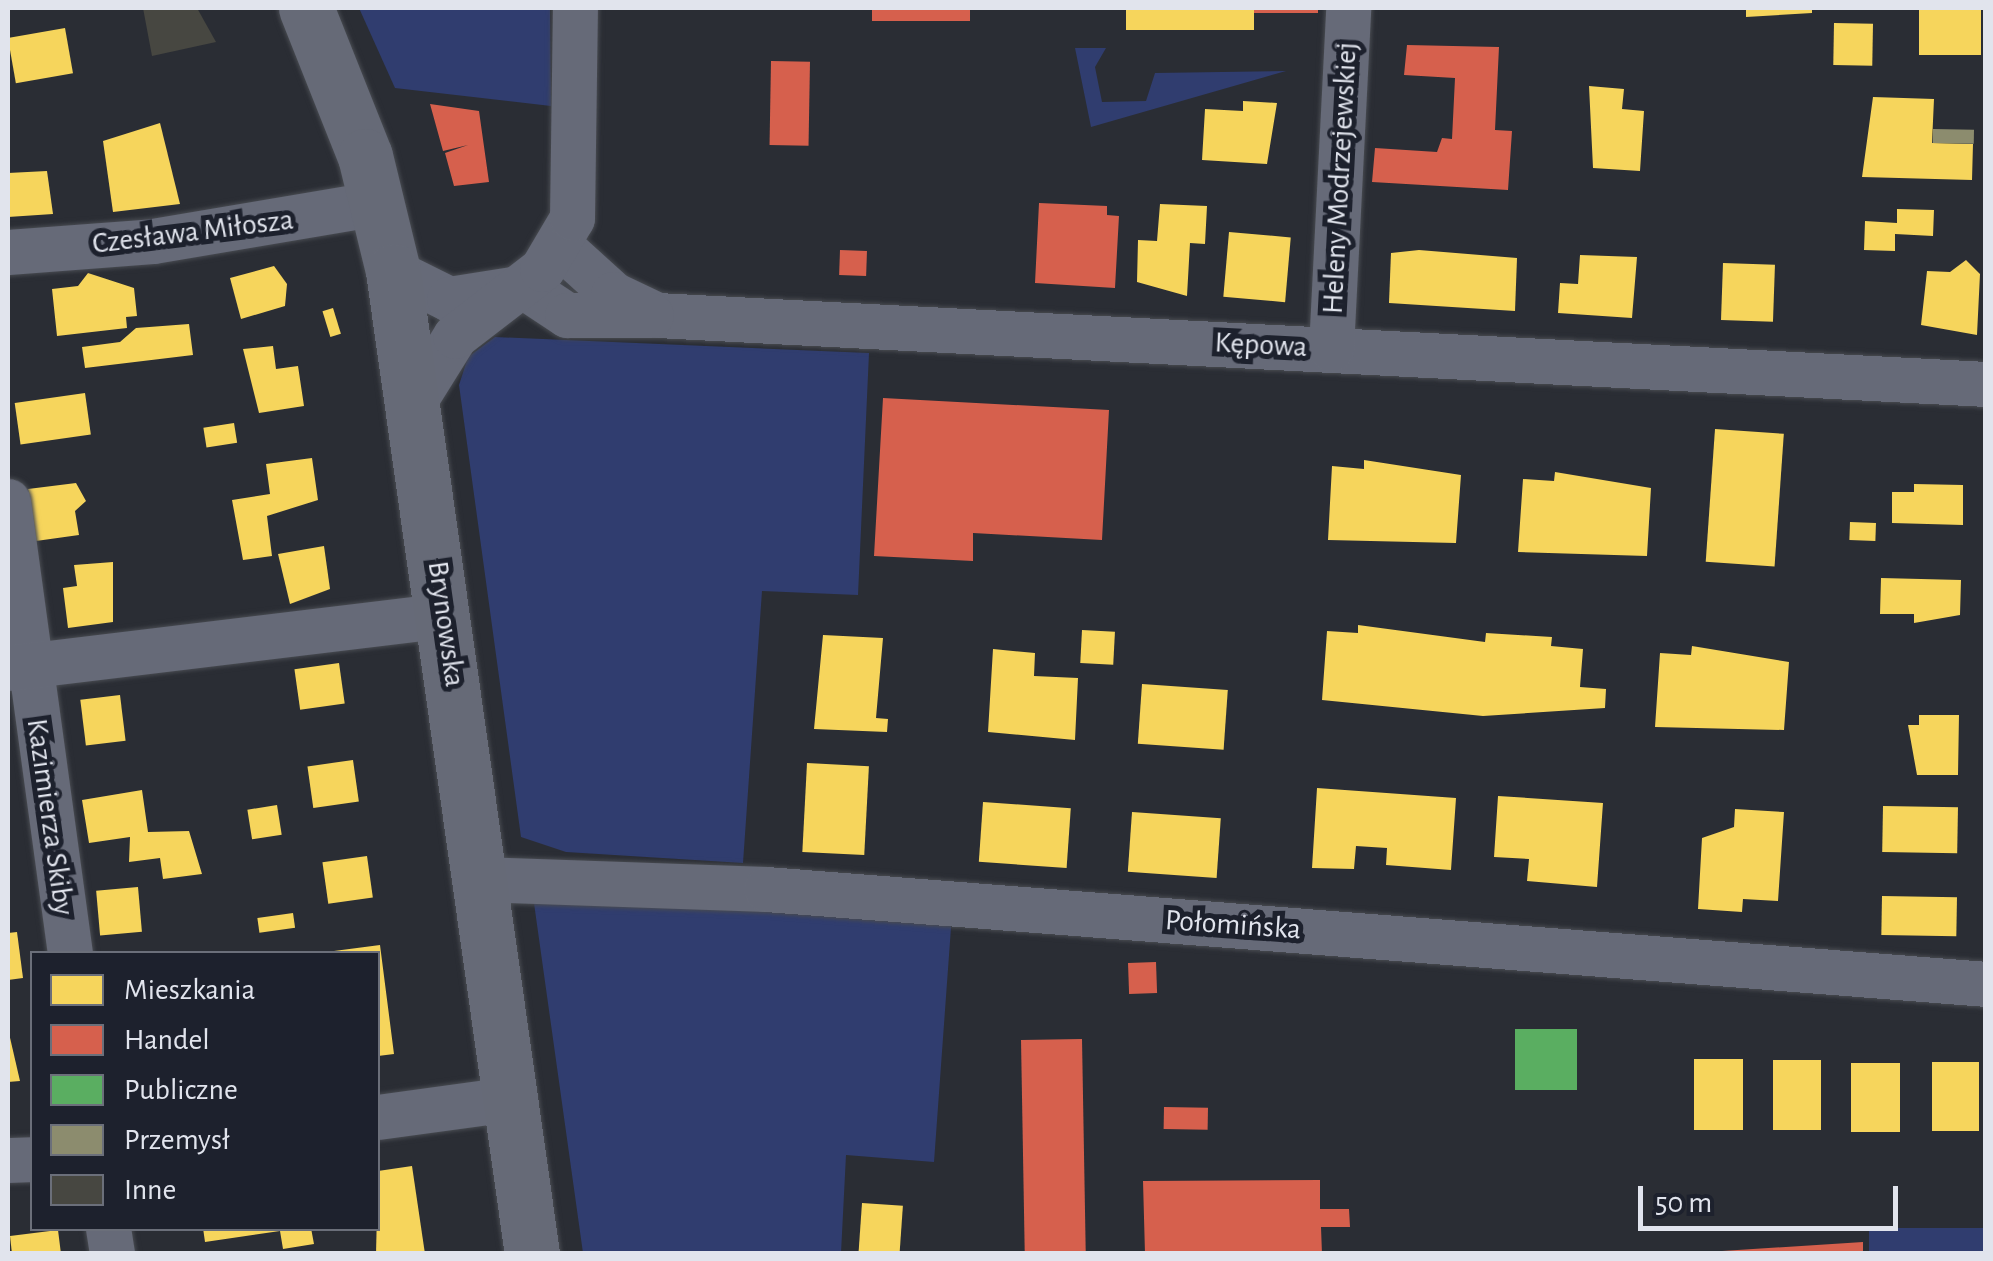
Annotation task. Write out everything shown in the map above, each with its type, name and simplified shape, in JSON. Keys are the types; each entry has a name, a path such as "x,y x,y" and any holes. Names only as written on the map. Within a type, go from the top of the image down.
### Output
{"main road":[{"name":"Brynowska","path":"306,8 378,203 393,271 436,320 415,400 532,1254"}],"street":[{"path":"436,320 523,286 559,246 579,190 576,8"},
{"name":"Heleny Modrzejewskiej","path":"1331,348 1348,8"},
{"name":"Czesława Miłosza","path":"8,252 153,240 378,203"},
{"name":"Kępowa","path":"559,246 613,294 658,315 1986,384"},
{"path":"523,286 566,314 658,315"},
{"name":"Kazimierza Skiby","path":"8,502 18,669 69,951"},
{"path":"18,669 444,616"},
{"name":"Połomińska","path":"480,879 786,890 1986,984"},
{"path":"380,1118 510,1099"}],"shaded area":[{"path":"359,8 550,8 551,106 395,88"},
{"path":"1075,48 1106,48 1095,67 1102,102 1146,101 1155,73 1286,71 1091,127"},
{"path":"495,337 869,353 858,595 762,591 743,863 566,852 521,837 459,385 468,357"},
{"path":"533,896 952,914 934,1162 846,1155 841,1253 583,1253"},
{"path":"1869,1228 1985,1228 1985,1253 1869,1253"}],"building: Mieszkania":[{"path":"1126,8 1254,8 1254,30 1126,30"},
{"path":"1746,8 1812,8 1812,13 1746,17"},
{"path":"1919,8 1981,8 1981,55 1919,55"},
{"path":"1834,23 1873,24 1872,66 1833,65"},
{"path":"65,28 73,73 16,83 8,38"},
{"path":"1589,86 1624,89 1622,109 1644,111 1640,171 1593,168"},
{"path":"1873,97 1934,99 1932,143 1973,144 1972,180 1862,177"},
{"path":"1243,101 1277,103 1267,164 1202,160 1205,109 1243,111"},
{"path":"160,123 180,204 113,212 103,141"},
{"path":"47,171 53,214 8,217 8,173"},
{"path":"1160,204 1207,206 1205,244 1190,243 1187,296 1137,282 1138,240 1157,241"},
{"path":"1897,209 1934,210 1933,236 1895,234 1895,251 1864,250 1865,221 1897,223"},
{"path":"1229,232 1291,237 1285,302 1223,297"},
{"path":"1419,250 1517,258 1515,311 1389,303 1391,253"},
{"path":"1580,255 1637,257 1632,318 1558,313 1560,283 1578,284"},
{"path":"1966,260 1980,274 1977,335 1921,325 1927,271 1950,272"},
{"path":"1723,263 1775,265 1773,322 1721,320"},
{"path":"274,266 287,284 285,306 241,319 230,278"},
{"path":"88,273 134,288 137,316 126,317 127,328 57,336 52,289 78,286"},
{"path":"333,308 341,334 330,337 322,311"},
{"path":"189,324 193,355 85,368 82,347 120,342 136,328"},
{"path":"273,346 276,369 298,366 304,406 259,413 243,349"},
{"path":"85,393 91,435 21,444 15,403"},
{"path":"234,423 237,443 207,448 203,428"},
{"path":"1715,429 1784,434 1775,566 1706,562"},
{"path":"312,458 318,500 267,516 272,556 243,560 232,500 270,494 266,464"},
{"path":"1364,460 1461,475 1456,543 1328,540 1332,466 1364,469"},
{"path":"1555,472 1651,488 1647,556 1518,552 1523,479 1554,481"},
{"path":"76,483 86,501 75,511 79,535 36,541 28,489"},
{"path":"1914,484 1963,485 1963,525 1892,523 1892,492 1914,492"},
{"path":"1850,522 1876,523 1875,541 1849,540"},
{"path":"324,546 330,589 290,604 278,554"},
{"path":"113,562 113,622 68,628 63,588 77,586 74,565"},
{"path":"1881,578 1961,580 1960,615 1914,623 1914,614 1880,614"},
{"path":"1358,625 1485,642 1486,633 1552,637 1551,646 1583,649 1580,687 1606,689 1605,708 1483,716 1322,700 1327,631 1358,633"},
{"path":"1082,630 1115,632 1113,665 1080,663"},
{"path":"823,635 883,638 876,718 888,719 887,732 814,729"},
{"path":"1692,646 1789,662 1784,730 1655,727 1660,653 1691,655"},
{"path":"993,649 1035,653 1034,676 1078,678 1075,740 988,732"},
{"path":"339,663 345,704 300,710 294,669"},
{"path":"1142,684 1228,690 1224,750 1138,744"},
{"path":"120,695 126,741 86,746 80,700"},
{"path":"1919,715 1959,715 1958,775 1917,775 1908,725 1919,725"},
{"path":"353,760 359,802 313,808 307,766"},
{"path":"807,763 869,766 864,855 802,852"},
{"path":"1317,788 1456,798 1451,870 1386,865 1387,848 1356,846 1354,869 1312,868"},
{"path":"142,790 148,832 189,831 202,874 163,879 160,858 129,862 130,837 89,843 82,800"},
{"path":"1498,796 1603,803 1597,887 1527,881 1529,859 1494,857"},
{"path":"983,802 1071,808 1067,868 979,862"},
{"path":"277,805 282,835 252,839 247,810"},
{"path":"1883,806 1958,807 1957,853 1882,852"},
{"path":"1735,809 1784,812 1778,901 1743,899 1742,912 1698,909 1702,838 1734,827"},
{"path":"1132,812 1221,818 1217,878 1128,872"},
{"path":"367,856 373,898 328,904 322,862"},
{"path":"138,887 142,932 100,935 96,891"},
{"path":"1882,896 1957,897 1956,936 1881,935"},
{"path":"293,913 295,928 259,933 257,918"},
{"path":"17,932 23,978 8,980 8,933"},
{"path":"380,945 394,1054 380,1056 380,951 334,951"},
{"path":"8,1029 20,1081 8,1082"},
{"path":"1694,1059 1743,1059 1743,1130 1694,1130"},
{"path":"1773,1060 1821,1060 1821,1130 1773,1130"},
{"path":"1932,1062 1979,1062 1979,1131 1932,1131"},
{"path":"1851,1063 1900,1063 1900,1132 1851,1132"},
{"path":"412,1166 425,1254 376,1254 380,1171"},
{"path":"862,1203 903,1206 900,1254 858,1254"},
{"path":"58,1231 61,1254 12,1254 10,1236"},
{"path":"203,1231 280,1231 205,1242"},
{"path":"280,1231 312,1231 314,1244 283,1249"}],"building: Handel":[{"path":"872,8 970,8 970,21 872,21"},
{"path":"1254,8 1318,8 1318,13 1254,13"},
{"path":"1407,45 1499,47 1495,130 1512,131 1508,190 1372,182 1375,148 1437,152 1442,138 1452,139 1455,78 1404,75"},
{"path":"771,61 810,62 809,146 770,145"},
{"path":"430,104 479,111 489,182 454,186 445,153 468,145 443,151"},
{"path":"1039,203 1107,206 1107,215 1119,216 1115,288 1035,283"},
{"path":"840,250 867,251 866,276 839,275"},
{"path":"883,398 1109,410 1102,540 973,533 973,561 874,556"},
{"path":"1156,962 1157,993 1129,994 1128,963"},
{"path":"1082,1039 1086,1254 1025,1254 1021,1040"},
{"path":"1164,1107 1208,1108 1208,1130 1164,1129"},
{"path":"1320,1180 1320,1209 1349,1209 1350,1227 1321,1227 1322,1254 1145,1254 1143,1181"},
{"path":"1863,1242 1863,1254 1722,1254 1722,1251"}],"building: Publiczne":[{"path":"1515,1029 1577,1029 1577,1090 1515,1090"}],"building: Przemysł":[{"path":"1933,129 1974,130 1974,144 1933,143"}],"building: Inne":[{"path":"143,8 197,8 216,42 152,56"}]}
